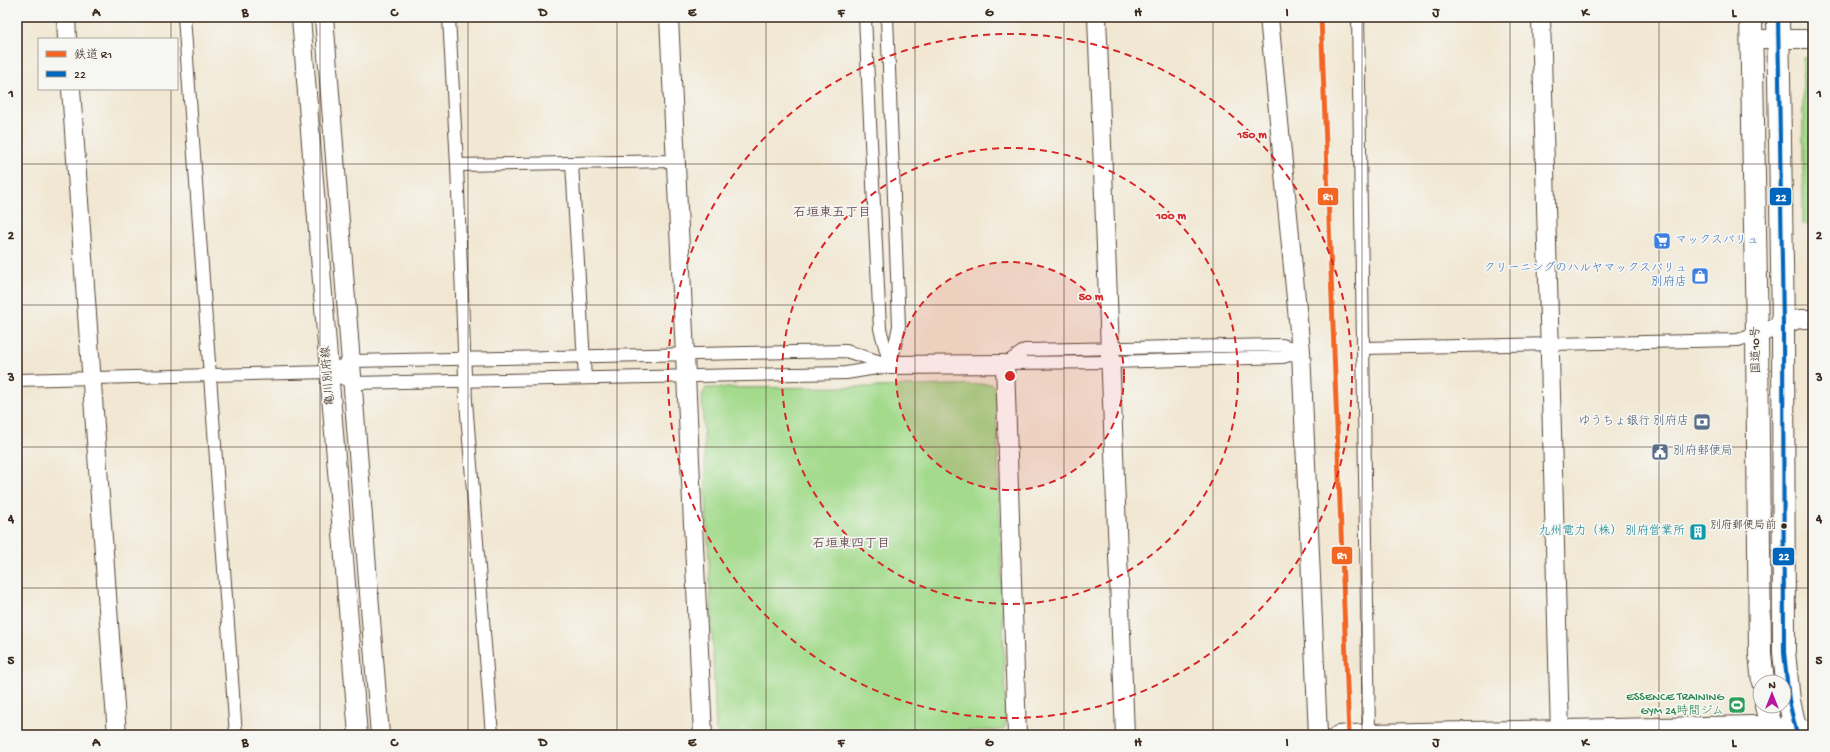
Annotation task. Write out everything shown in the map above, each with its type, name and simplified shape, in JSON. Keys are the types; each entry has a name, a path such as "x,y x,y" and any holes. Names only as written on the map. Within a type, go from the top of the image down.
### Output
{"highway":[{"name":"国道10号","path":"1751,17 1757,334 1760,654 1762,674"},
{"path":"1778,17 1783,325 1784,652 1789,696 1802,731"}],"street":[{"path":"66,17 67,38"},
{"path":"184,17 236,735"},
{"name":"亀川別府線","path":"301,17 358,735"},
{"name":"亀川別府線","path":"324,17 380,735"},
{"path":"449,17 457,165 465,381 492,735"},
{"path":"668,17 703,735"},
{"path":"865,17 880,329 890,365"},
{"path":"887,17 899,326 890,365"},
{"path":"1097,17 1125,735"},
{"path":"1269,17 1301,351 1318,735"},
{"path":"1358,17 1369,734"},
{"path":"1541,17 1560,732"},
{"path":"1751,39 1813,39"},
{"path":"71,90 117,735"},
{"path":"457,165 674,161"},
{"path":"572,164 585,378"},
{"path":"1363,348 1738,340 1799,319 1813,319"},
{"path":"17,380 329,372 351,361 846,351 890,365"},
{"path":"329,372 352,383 846,373 890,365 1005,364 1111,356 1283,357 1301,351"},
{"path":"1005,364 1017,735"},
{"path":"1338,735 1560,732 1754,725 1770,723 1802,731"}],"green space":[{"path":"1803,58 1813,58 1813,224 1803,224"},
{"path":"992,384 996,390 1006,725 1003,730 804,735 720,735 716,730 702,395 706,388 872,387"}],"rail line":[{"name":"R1","path":"1321,17 1349,735"}],"transit line":[{"name":"22","path":"1778,17 1783,325 1784,652 1789,701 1797,735"}],"place":[{"name":"マックスバリュ","path":"1662,241"},
{"name":"クリーニングのハルヤマックスバリュ 別府店","path":"1700,276"},
{"name":"ゆうちょ銀行 別府店","path":"1702,422"},
{"name":"別府郵便局","path":"1660,452"},
{"name":"別府郵便局前","path":"1784,526"},
{"name":"九州電力（株） 別府営業所","path":"1698,532"},
{"name":"ESSENCE TRAINING GYM 24時間ジム","path":"1737,705"}],"district":[{"name":"石垣東五丁目","path":"832,213"},
{"name":"石垣東四丁目","path":"851,544"}]}
